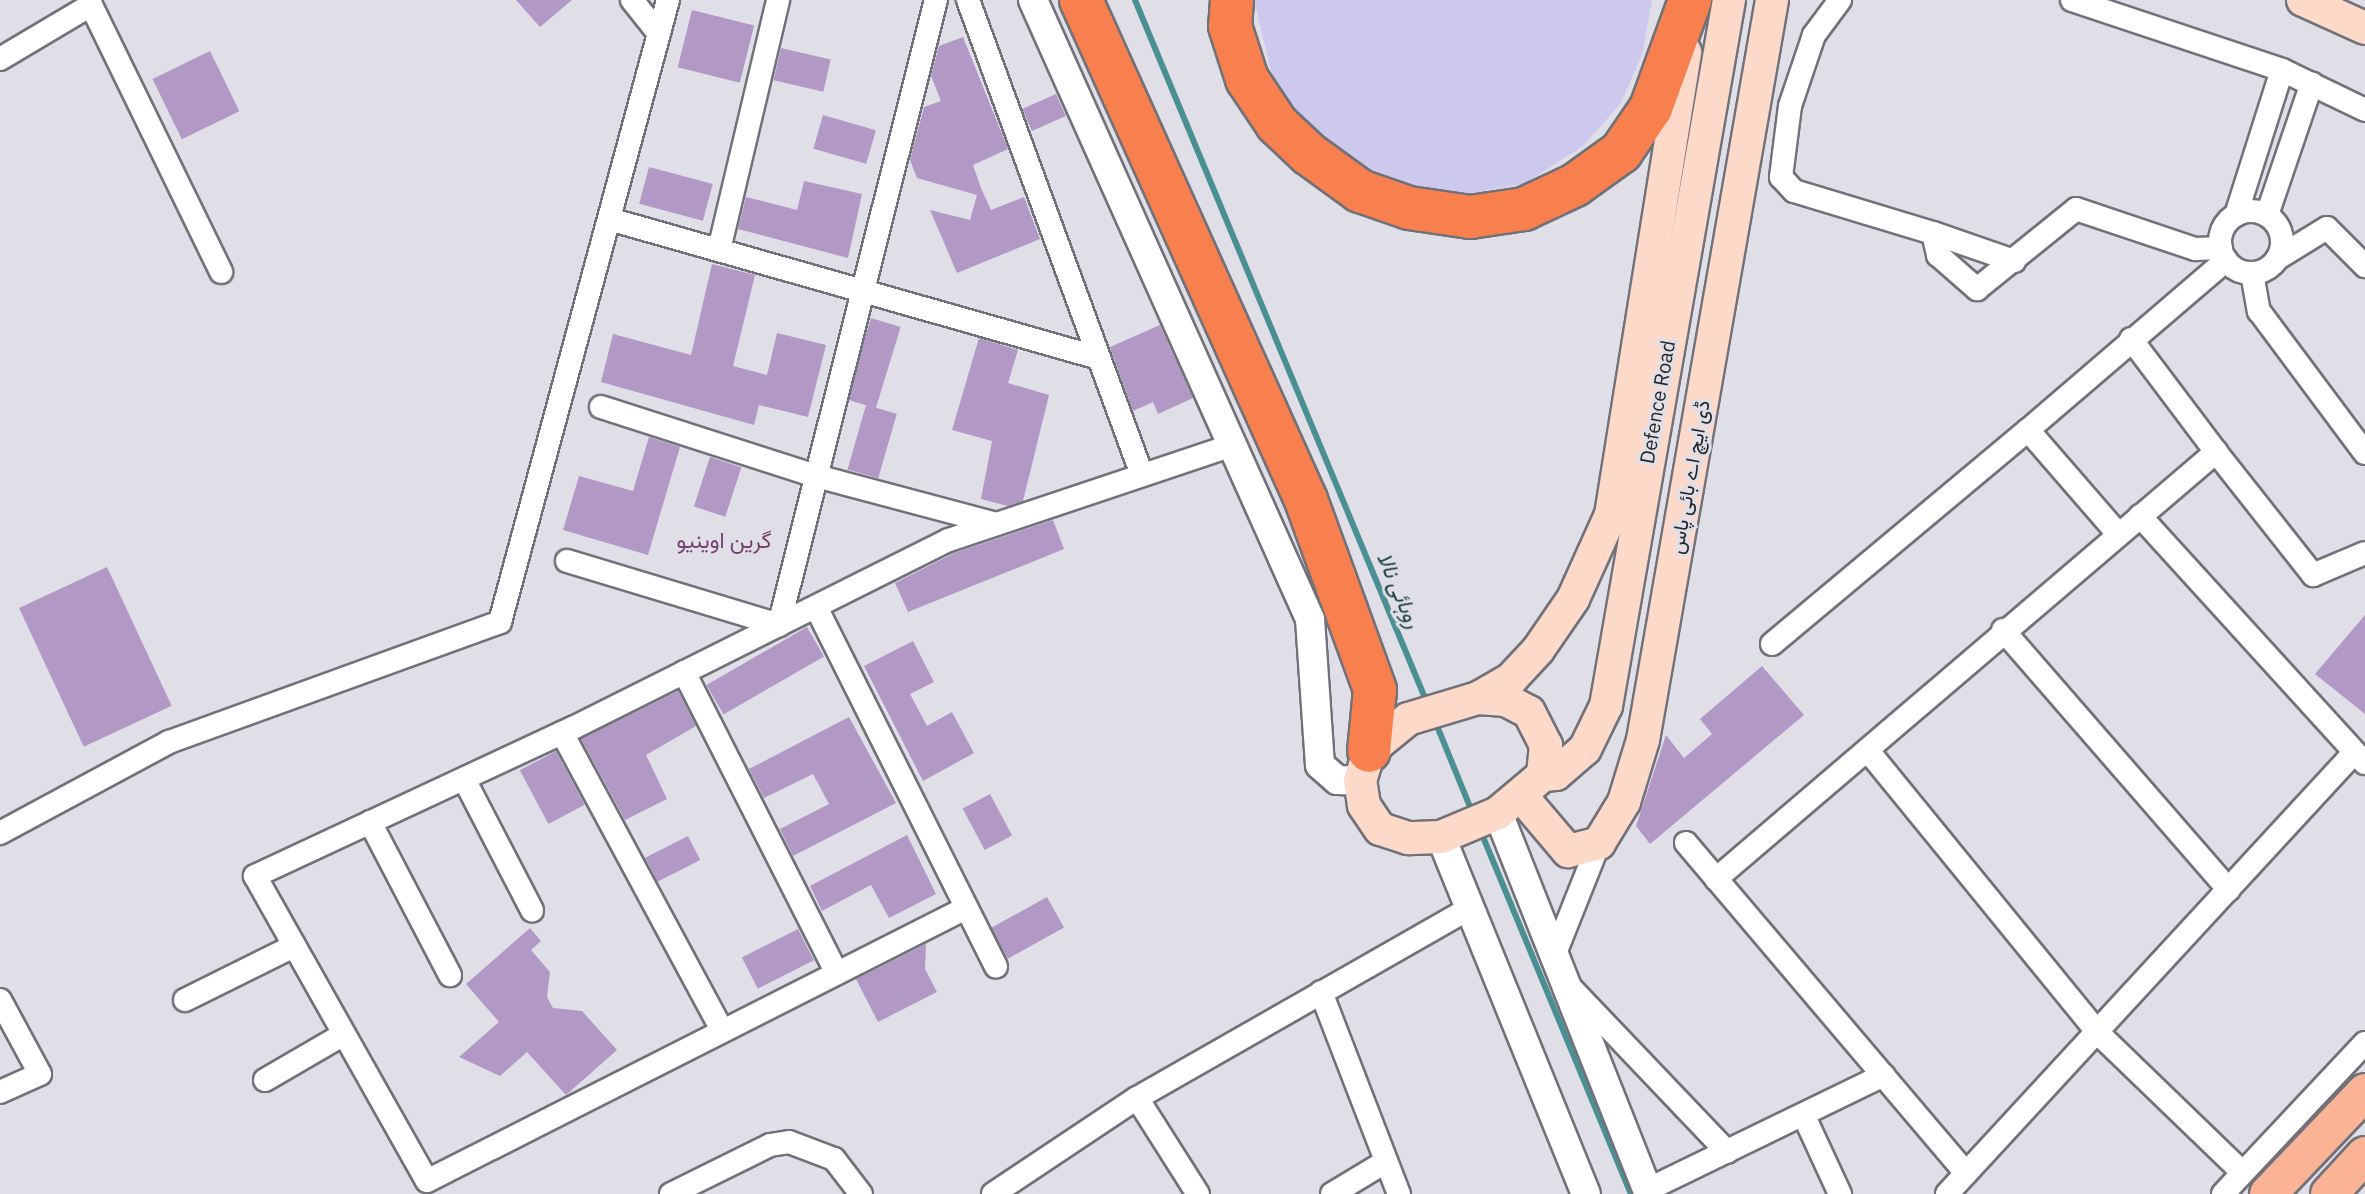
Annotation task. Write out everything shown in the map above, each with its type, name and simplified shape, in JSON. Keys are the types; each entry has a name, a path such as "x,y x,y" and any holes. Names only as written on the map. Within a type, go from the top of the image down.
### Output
{"highway":[{"path":"1081,0 1306,500 1375,690 1364,766"},
{"path":"1232,0 1230,26 1247,79 1277,124 1309,154 1360,191 1409,208 1470,217 1524,209 1575,185 1621,152 1651,108 1691,0"}],"main road":[{"name":"Defence Road","path":"1478,698 1512,678 1538,650 1573,599 1611,515 1691,0"},
{"name":"Defence Road","path":"1521,795 1556,774 1585,749 1606,706 1729,0"},
{"name":"ڈی ایچ اے بائی پاس","path":"1599,843 1624,802 1643,740 1772,0"},
{"path":"2303,0 2365,28"},
{"path":"1478,698 1506,700 1529,712 1546,745 1521,795 1441,837 1408,838 1380,829 1364,805 1364,766 1408,719 1478,698"},
{"path":"1521,795 1557,845 1568,851 1599,843"},
{"path":"2255,1183 2365,1092"},
{"path":"2329,1194 2365,1155"}],"street":[{"path":"632,0 659,34"},
{"path":"0,833 169,742 500,622 668,0"},
{"path":"719,250 778,0"},
{"path":"779,625 936,0"},
{"path":"968,0 1142,475"},
{"path":"1033,0 1310,619 1320,765 1337,780 1364,766"},
{"path":"1840,0 1801,62 1781,177 1794,191 2014,261"},
{"path":"2072,0 2282,70 2365,110"},
{"path":"0,59 90,3 221,272"},
{"path":"1772,644 2028,430 2223,254 2226,224 2236,215 2282,70"},
{"path":"2267,215 2312,83"},
{"path":"1933,233 1938,255 1967,286 1987,284 2076,209 2195,249 2223,254 2252,273 2259,311 2365,453"},
{"path":"2236,215 2267,215 2278,227 2278,258"},
{"path":"609,219 1099,358"},
{"path":"2252,273 2327,228 2365,266"},
{"path":"2131,339 2313,575 2365,553"},
{"path":"601,407 816,476 996,524"},
{"path":"2028,430 2118,534"},
{"path":"966,908 721,1028 430,1188 255,876 562,733 949,540 1233,445"},
{"path":"1716,879 1869,752 2003,630 2216,452"},
{"path":"1947,1194 2229,890 2359,758 2140,516"},
{"path":"567,561 779,625"},
{"path":"816,607 996,967"},
{"path":"2003,630 2229,890"},
{"path":"684,672 836,971"},
{"path":"562,733 721,1028"},
{"path":"1869,752 2098,1033 2255,1183"},
{"path":"464,779 532,910"},
{"path":"1521,795 1556,951 1648,1192 1884,1075"},
{"path":"370,822 450,975"},
{"path":"1441,837 1586,1194"},
{"path":"1556,951 1599,843"},
{"path":"1686,843 1966,1173"},
{"path":"993,1194 1137,1098 1470,908"},
{"path":"185,1000 294,946"},
{"path":"1572,989 1727,1152"},
{"path":"1321,992 1399,1194"},
{"path":"0,1000 40,1074 0,1092"},
{"path":"265,1080 344,1034"},
{"path":"2223,1194 2255,1183 2365,1043"},
{"path":"1137,1098 1198,1194"},
{"path":"1804,1116 1840,1194"},
{"path":"671,1194 770,1145 789,1142 834,1159 861,1194"},
{"path":"1332,1194 1385,1162"}],"shaded area":[{"path":"1254,0 1652,0 1643,52 1621,103 1583,146 1524,184 1447,197 1373,177 1319,138 1274,83"}],"building":[{"path":"516,0 572,0 540,27"},
{"path":"692,10 754,25 740,83 678,67"},
{"path":"963,37 1008,149 973,165 981,188 991,210 1024,197 1040,239 957,273 930,210 970,220 977,195 917,178 910,160 924,107 941,101 931,76 939,46"},
{"path":"781,48 831,59 823,92 774,80"},
{"path":"210,51 239,111 182,139 152,79"},
{"path":"1056,94 1066,116 1032,131 1022,109"},
{"path":"823,115 876,130 866,164 813,149"},
{"path":"649,167 713,184 703,221 639,204"},
{"path":"804,181 862,194 848,258 738,229 746,197 797,210"},
{"path":"712,264 755,275 733,366 767,375 777,333 826,345 808,417 759,405 754,425 601,382 613,334 691,355"},
{"path":"871,318 901,327 876,408 846,399"},
{"path":"1160,325 1193,398 1158,414 1153,402 1133,411 1110,347"},
{"path":"979,338 1018,350 1008,383 1049,395 1023,501 1008,506 981,499 992,441 952,430"},
{"path":"866,405 897,414 878,478 848,469"},
{"path":"649,437 680,447 648,555 563,530 579,476 633,491"},
{"path":"710,457 741,467 725,517 694,506"},
{"path":"1053,520 1064,549 908,612 895,583 954,553"},
{"path":"107,567 172,706 84,747 19,608"},
{"path":"2365,615 2365,714 2315,674"},
{"path":"807,627 824,656 724,714 707,685"},
{"path":"913,641 934,682 910,694 927,726 952,712 974,753 923,781 864,666"},
{"path":"1762,666 1804,715 1650,844 1636,826 1666,735 1684,758 1712,734 1700,719"},
{"path":"678,691 696,726 646,755 667,799 625,820 581,739"},
{"path":"849,717 896,803 793,856 780,829 829,804 813,774 764,798 749,769"},
{"path":"556,751 585,805 548,824 520,770"},
{"path":"990,794 1012,835 985,850 963,809"},
{"path":"907,835 936,894 889,918 871,885 822,911 810,886"},
{"path":"688,836 700,860 657,882 645,858"},
{"path":"1047,897 1064,928 1008,959 991,928"},
{"path":"530,928 541,941 531,950 550,972 547,997 553,1008 582,1011 617,1050 566,1095 527,1052 500,1076 459,1057 499,1022 466,984"},
{"path":"798,929 814,960 758,989 742,958"},
{"path":"926,944 925,969 937,992 878,1022 856,979"}],"waterway":[{"name":"روہائی نالا","path":"1135,0 1427,703"},
{"name":"روہائی نالا","path":"1435,721 1473,814"},
{"name":"روہائی نالا","path":"1481,832 1631,1194"}],"district":[{"name":"گرین اوینیو","path":"724,540"}]}
